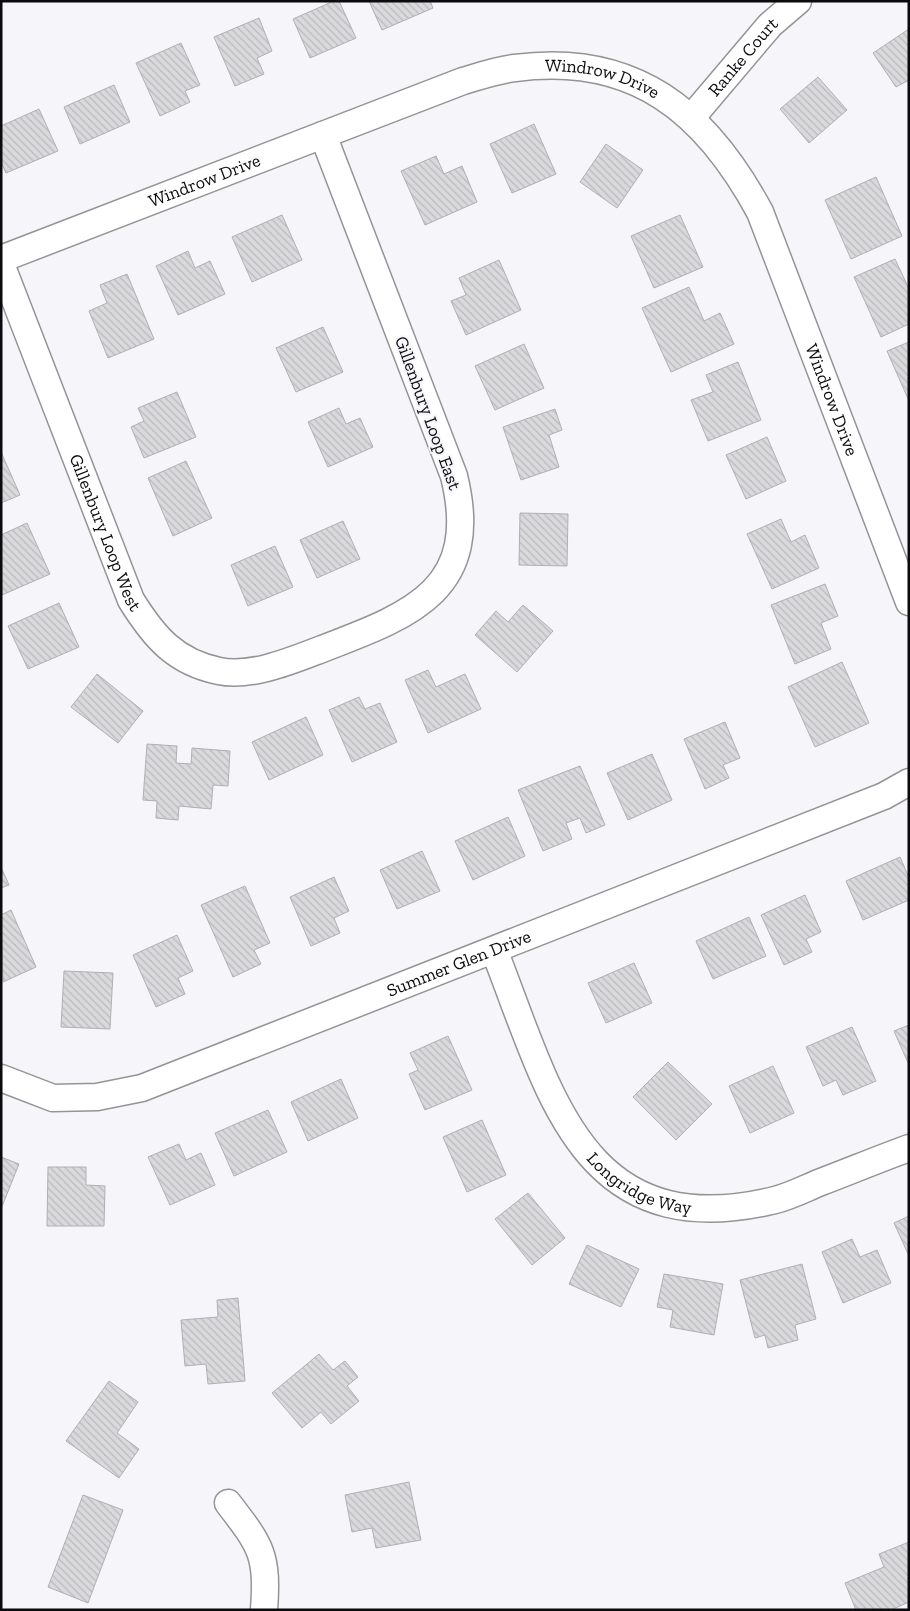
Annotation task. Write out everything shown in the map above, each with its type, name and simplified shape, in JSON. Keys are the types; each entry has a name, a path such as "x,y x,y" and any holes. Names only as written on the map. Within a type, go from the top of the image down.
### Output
{"street":[{"name":"Ranke Court","path":"692,117 770,25 798,1"},
{"name":"Windrow Drive","path":"1,259 463,81 514,68 562,66 622,75 651,88 692,117 719,146 735,168 760,212 909,602"},
{"name":"Gillenbury Loop East","path":"313,652 387,624 414,609 436,590 450,568 460,536 461,512 454,476 323,135"},
{"name":"Gillenbury Loop West","path":"1,264 131,600 146,624 167,648 191,661 221,672 280,665 313,652"},
{"name":"Summer Glen Drive","path":"1,1078 54,1098 97,1097 142,1088 884,796 909,782"},
{"name":"Longridge Way","path":"494,950 553,1098 574,1136 605,1172 642,1196 688,1209 729,1209 777,1199 909,1148"},
{"path":"228,1503 255,1538 263,1556 266,1582 264,1610"}],"building":[{"path":"334,1 339,1 356,38 310,58 293,19"},
{"path":"369,1 430,1 433,8 382,30"},
{"path":"259,18 272,51 257,58 264,74 235,86 214,37"},
{"path":"909,29 909,80 896,87 873,53"},
{"path":"181,43 200,85 185,91 190,102 160,116 136,63"},
{"path":"818,77 847,110 809,143 780,109"},
{"path":"114,85 130,122 80,144 64,107"},
{"path":"39,109 58,151 6,173 1,162 1,126"},
{"path":"534,124 556,174 512,193 490,144"},
{"path":"606,144 643,170 617,208 580,182"},
{"path":"436,156 444,174 462,166 477,202 425,225 401,171"},
{"path":"876,177 902,236 851,259 825,200"},
{"path":"282,215 302,260 252,282 232,237"},
{"path":"680,215 703,267 654,288 631,236"},
{"path":"188,251 195,268 210,261 225,294 178,315 156,266"},
{"path":"895,259 909,289 909,324 881,337 854,277"},
{"path":"499,260 521,310 466,335 451,301 466,295 459,278"},
{"path":"127,274 154,339 108,358 89,311 107,303 100,285"},
{"path":"689,287 704,321 720,313 734,344 671,372 642,308"},
{"path":"323,327 343,372 296,392 276,348"},
{"path":"909,342 909,401 887,351"},
{"path":"524,344 544,388 495,410 475,366"},
{"path":"738,362 761,420 708,441 691,400 713,392 706,375"},
{"path":"177,392 196,437 144,458 131,427 144,421 138,408"},
{"path":"339,408 346,424 360,418 373,447 328,467 308,422"},
{"path":"555,409 562,430 549,435 559,467 521,480 503,427"},
{"path":"767,437 786,481 746,499 726,455"},
{"path":"1,452 20,495 1,503"},
{"path":"186,461 212,518 173,536 148,478"},
{"path":"520,513 568,514 567,566 519,565"},
{"path":"781,519 791,542 805,535 819,568 772,589 747,534"},
{"path":"343,521 360,559 317,578 300,540"},
{"path":"27,523 50,574 2,595 1,535"},
{"path":"275,546 293,587 248,606 231,565"},
{"path":"825,584 838,616 821,623 831,649 795,664 771,605"},
{"path":"59,603 79,647 28,669 8,626"},
{"path":"523,605 553,631 517,672 475,635 496,611 508,622"},
{"path":"842,662 869,723 815,747 788,687"},
{"path":"428,670 436,687 465,674 481,709 428,733 405,680"},
{"path":"97,674 143,711 118,743 71,707"},
{"path":"359,697 365,709 380,703 397,742 352,762 329,710"},
{"path":"306,717 323,755 269,780 252,742"},
{"path":"725,722 740,758 723,765 729,778 705,789 684,739"},
{"path":"147,744 177,746 176,763 191,764 192,748 230,751 228,786 213,785 211,809 179,806 178,820 156,818 157,801 143,800"},
{"path":"652,754 672,800 628,820 607,773"},
{"path":"580,766 605,825 586,833 580,818 566,823 572,839 543,851 518,790"},
{"path":"508,817 525,856 473,880 455,841"},
{"path":"422,851 440,891 397,909 380,870"},
{"path":"900,857 909,878 909,900 863,920 846,881"},
{"path":"1,867 9,885 1,888"},
{"path":"334,877 349,911 334,918 340,933 311,946 290,897"},
{"path":"245,886 270,943 254,950 261,964 233,977 201,905"},
{"path":"805,895 821,932 806,939 812,952 784,965 761,915"},
{"path":"11,910 36,967 3,982 1,915"},
{"path":"749,917 766,956 713,979 696,941"},
{"path":"177,935 193,971 178,978 185,994 156,1007 133,955"},
{"path":"634,963 652,1003 606,1023 588,983"},
{"path":"64,971 113,973 110,1029 61,1027"},
{"path":"909,1025 909,1065 894,1031"},
{"path":"852,1027 876,1081 843,1095 836,1080 823,1086 806,1047"},
{"path":"448,1036 472,1090 425,1110 409,1074 418,1070 410,1053"},
{"path":"668,1062 712,1104 676,1140 633,1097"},
{"path":"773,1066 794,1113 750,1133 729,1086"},
{"path":"341,1079 358,1118 308,1141 291,1102"},
{"path":"268,1110 287,1152 234,1176 215,1133"},
{"path":"482,1120 506,1175 467,1192 443,1137"},
{"path":"179,1144 186,1160 201,1153 215,1185 170,1205 148,1157"},
{"path":"1,1157 19,1164 1,1209"},
{"path":"48,1167 86,1167 86,1185 105,1186 104,1226 47,1226"},
{"path":"528,1193 565,1238 532,1265 495,1219"},
{"path":"909,1216 909,1256 894,1223"},
{"path":"852,1239 860,1257 877,1250 891,1283 843,1303 822,1252"},
{"path":"587,1245 639,1269 621,1307 569,1284"},
{"path":"802,1264 816,1319 795,1325 798,1340 768,1348 765,1335 755,1338 740,1280"},
{"path":"664,1274 723,1284 714,1335 670,1327 673,1310 657,1307"},
{"path":"238,1298 245,1381 208,1384 206,1364 185,1366 181,1320 218,1317 217,1300"},
{"path":"319,1354 333,1370 345,1361 358,1377 347,1386 359,1401 331,1424 321,1412 302,1428 272,1393"},
{"path":"109,1381 138,1402 117,1433 139,1449 119,1478 66,1441"},
{"path":"409,1482 421,1540 376,1548 372,1528 352,1532 345,1495"},
{"path":"83,1495 123,1510 88,1603 48,1587"},
{"path":"909,1542 909,1602 891,1610 856,1610 845,1583 884,1567 879,1554"}]}
